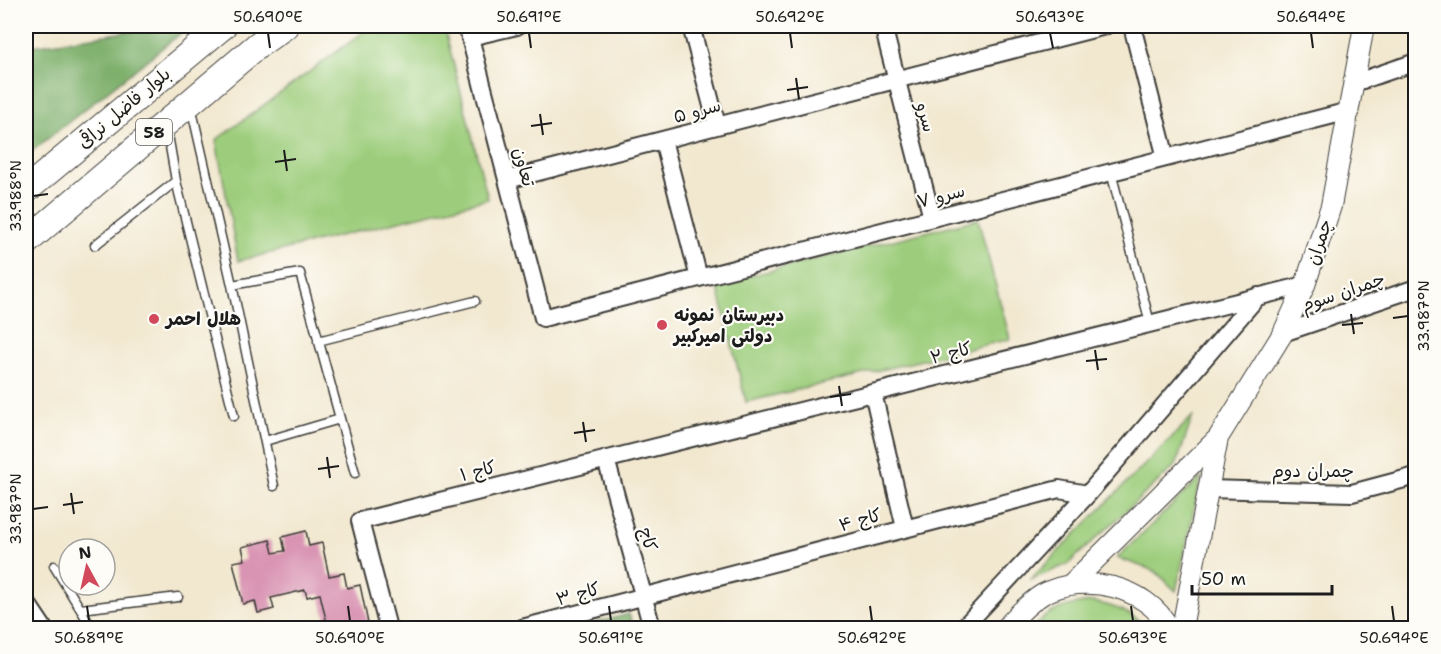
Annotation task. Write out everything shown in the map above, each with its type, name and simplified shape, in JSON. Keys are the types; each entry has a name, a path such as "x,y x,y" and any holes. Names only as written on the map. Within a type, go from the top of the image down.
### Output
{"main road":[{"name":"بلوار فاضل نراقی","path":"26,190 223,26"},
{"name":"58","path":"26,242 258,45 285,26"},
{"path":"26,608 40,628"}],"street":[{"path":"468,31 516,26"},
{"path":"691,26 717,125"},
{"name":"سرو","path":"883,26 932,218"},
{"name":"سرو ۵","path":"507,180 896,79 1075,29 1105,26"},
{"path":"1132,26 1166,158"},
{"name":"چمران","path":"1218,438 1283,333 1305,285 1331,206 1364,26"},
{"name":"تعاون","path":"468,31 543,318"},
{"path":"1354,82 1416,62"},
{"name":"سرو ۷","path":"543,318 1349,111"},
{"path":"663,140 699,278"},
{"name":"کاج ۲","path":"606,459 1305,285"},
{"name":"چمران سوم","path":"1283,333 1416,288"},
{"path":"963,628 1088,494 1258,296"},
{"path":"873,393 905,528"},
{"path":"1182,628 1218,438"},
{"path":"1071,584 1218,438"},
{"name":"کاج ۱","path":"388,628 360,521 606,459"},
{"name":"کاج","path":"606,459 652,628"},
{"name":"چمران دوم","path":"1208,489 1352,493 1416,476"},
{"name":"کاج ۴","path":"643,597 1059,489 1088,494"},
{"path":"1006,628 1021,610 1044,594 1071,584 1098,584 1124,590 1147,603 1169,628"},
{"name":"کاج ۳","path":"522,628 643,597"}],"lane":[{"path":"190,102 232,285 274,486"},
{"path":"165,123 176,181 234,416"},
{"path":"1111,172 1150,323"},
{"path":"95,244 176,181"},
{"path":"232,285 300,273 355,473"},
{"path":"318,341 475,301"},
{"path":"265,441 340,419"},
{"path":"54,566 92,628"},
{"path":"81,609 178,597"}],"green space":[{"path":"165,26 190,26 26,156 26,47"},
{"path":"372,26 444,26 488,199 238,261 216,140"},
{"path":"978,219 1010,339 746,402 717,284"},
{"path":"1193,416 1176,465 1068,564 1030,580"},
{"path":"1201,477 1176,591 1155,571 1117,558"},
{"path":"1093,602 1122,610 1147,628 1033,628 1045,616 1053,612 1076,604"},
{"path":"629,614 634,628 577,628"}],"building":[{"path":"306,531 309,546 322,543 329,576 344,573 347,588 360,585 368,623 364,625 364,628 328,628 320,594 307,597 305,590 271,598 274,609 258,613 255,601 243,604 233,562 245,560 242,547 270,540 273,553 285,551 282,537"}],"place":[{"name":"هلال احمر","path":"154,319"},
{"name":"دبیرستان نمونه دولتی امیرکبیر","path":"662,325"}]}
